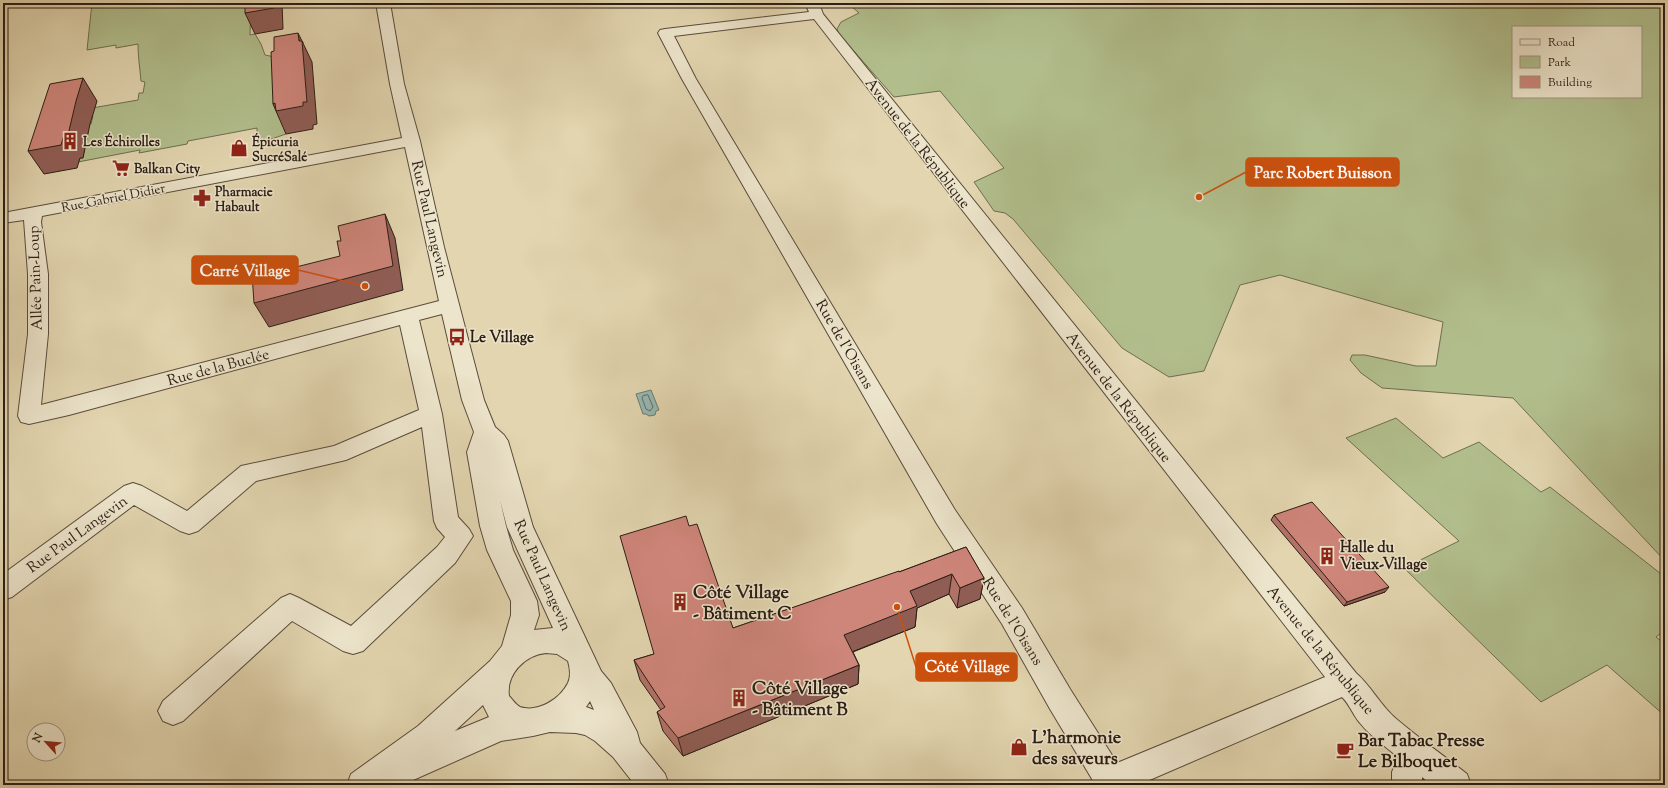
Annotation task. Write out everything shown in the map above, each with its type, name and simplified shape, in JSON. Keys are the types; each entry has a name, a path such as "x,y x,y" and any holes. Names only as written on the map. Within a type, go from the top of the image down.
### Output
{"street":[{"name":"Rue Paul Langevin","path":"383,3 397,84 412,141 435,247 473,400 484,432 479,452 493,526 500,550 524,601 525,615 507,662"},
{"name":"Avenue de la République","path":"814,9 1346,682 1357,692 1370,713 1384,727 1456,785"},
{"name":"Rue de l'Oisans","path":"814,9 665,33 689,79 946,517 1012,616 1108,783"},
{"name":"Rue Gabriel Didier","path":"3,218 412,141"},
{"name":"Allée Pain-Loup","path":"29,416 38,334 38,274 32,222 34,213"},
{"name":"Rue de la Buclée","path":"29,416 69,407 450,305"},
{"path":"408,316 430,414 446,521 460,536"},
{"name":"Rue Paul Langevin","path":"3,589 133,493 189,524 249,473 338,454 430,414"},
{"name":"Rue Paul Langevin","path":"484,432 496,441 520,527 580,658 591,680 601,693 634,759"},
{"path":"172,711 290,606 353,642 446,555 460,536 493,526 520,527"},
{"path":"362,785 429,736 527,645 541,641 555,641 567,644 580,658 584,678 578,694 566,708 540,720 499,727 367,785"},
{"path":"507,662 494,685 495,700 502,712 514,720 583,720 606,730 634,759 654,785"},
{"path":"1108,783 1346,682"},
{"path":"1407,785 1406,777 1410,761 1416,753"}],"green space":[{"path":"92,3 172,3 179,6 196,3 251,3 250,35 255,34 265,55 284,59 286,134 257,144 257,128 188,141 187,144 139,153 140,150 78,162 80,158 83,158 88,125 91,124 93,116 90,117 92,108 138,100 139,93 143,93 145,82 141,81 138,44 116,48 116,45 87,50"},
{"path":"830,3 1665,3 1665,561 1513,398 1382,388 1361,373 1350,360 1352,355 1365,355 1416,366 1436,366 1443,322 1280,275 1240,285 1204,371 1169,377 1122,348 1013,219 1005,213 994,211 974,182 1004,168 940,91 894,97 839,34 837,29 841,22 859,13 851,6 844,7"},
{"path":"1396,418 1443,458 1479,442 1541,492 1550,487 1665,577 1665,630 1656,637 1665,644 1665,716 1607,665 1541,702 1404,568 1459,541 1346,438"}],"water":[{"path":"651,390 659,410 656,411 655,415 649,416 643,414 636,394"}],"building":[{"path":"245,3 274,3 274,8 245,13"},
{"path":"298,33 299,41 302,41 307,102 303,102 303,106 276,111 275,103 273,104 271,52 274,51 274,37"},
{"path":"83,78 68,135 64,135 61,145 28,151 50,84"},
{"path":"385,214 393,266 254,303 252,274 295,262 296,267 340,256 337,241 341,241 338,226"},
{"name":"Halle du Vieux-Village","path":"1312,502 1389,587 1347,602 1274,515"},
{"path":"686,516 689,526 697,524 733,628 899,572 966,547 984,578 960,588 952,574 910,591 917,606 844,635 859,665 678,738 657,712 665,707 634,660 654,654 620,536"}],"place":[{"name":"Les Échirolles","path":"70,141"},
{"name":"Épicuria SucréSalé","path":"239,148"},
{"name":"Balkan City","path":"121,168"},
{"name":"Parc Robert Buisson","path":"1199,197"},
{"name":"Pharmacie Habault","path":"202,198"},
{"name":"Carré Village","path":"365,286"},
{"name":"Le Village","path":"457,337"},
{"name":"Halle du Vieux-Village","path":"1327,556"},
{"name":"Côté Village - Bâtiment C","path":"680,602"},
{"name":"Côté Village","path":"897,607"},
{"name":"Côté Village - Bâtiment B","path":"739,698"},
{"name":"L'harmonie des saveurs","path":"1019,747"},
{"name":"Bar Tabac Presse Le Bilboquet","path":"1345,750"}]}
